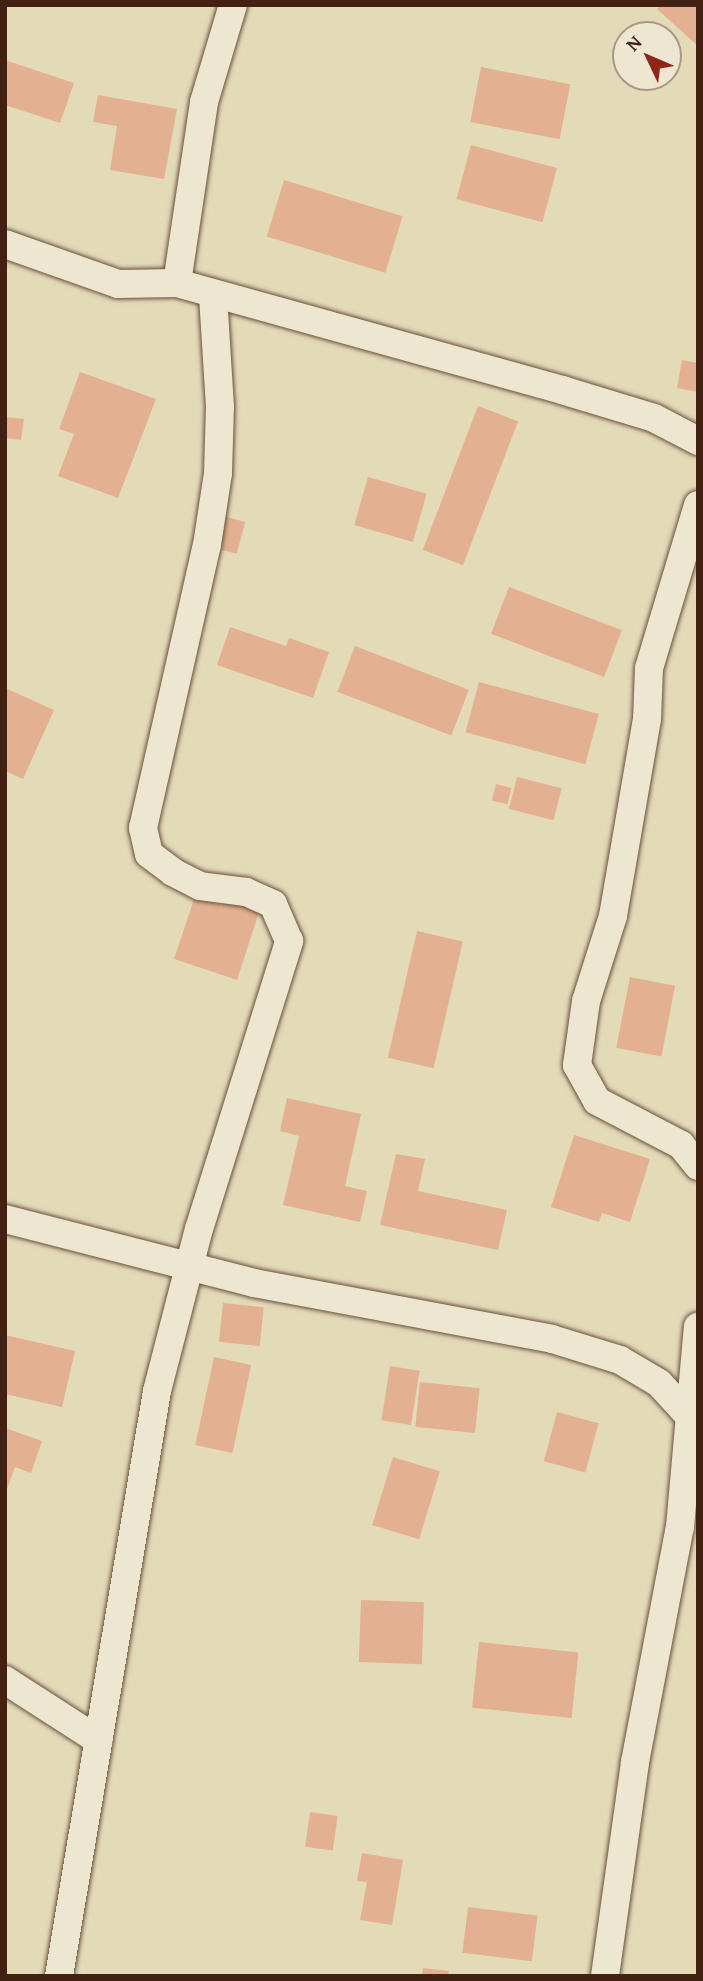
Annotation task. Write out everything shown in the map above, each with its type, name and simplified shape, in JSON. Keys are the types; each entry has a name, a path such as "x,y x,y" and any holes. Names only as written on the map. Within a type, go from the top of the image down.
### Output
{"street":[{"path":"177,283 204,102 233,5"},
{"path":"5,244 118,284 177,283 213,296 562,390 654,418 697,444"},
{"path":"59,1976 157,1391 192,1268 199,1229 289,941 273,904 246,892 200,886 173,872 149,854 143,828 207,545 218,472 220,407 213,296"},
{"path":"698,505 649,668 647,719 614,916 586,1001 578,1065 597,1101 681,1144 698,1166"},
{"path":"5,1219 192,1268 564,1343 620,1360 659,1383 690,1417"},
{"path":"605,1976 635,1762 680,1527 698,1327"},
{"path":"5,1680 97,1740"}],"building":[{"path":"661,5 698,5 698,46 682,32 682,21 670,21 657,9"},
{"path":"5,60 74,83 60,123 5,105"},
{"path":"481,67 570,84 560,139 470,122"},
{"path":"98,95 177,109 164,179 110,170 117,126 93,122"},
{"path":"471,145 557,168 542,222 457,199"},
{"path":"284,180 403,216 385,273 267,236"},
{"path":"682,360 698,363 698,392 677,388"},
{"path":"80,372 156,399 118,498 58,476 74,434 59,429"},
{"path":"478,406 518,421 463,565 423,550"},
{"path":"5,417 24,419 21,440 5,438"},
{"path":"368,477 427,494 413,542 354,525"},
{"path":"223,516 245,522 237,554 214,548"},
{"path":"509,587 622,630 604,677 491,634"},
{"path":"230,627 286,646 289,638 329,652 313,698 217,665"},
{"path":"355,646 469,690 451,735 337,692"},
{"path":"479,682 599,714 585,764 466,732"},
{"path":"5,688 54,710 23,779 5,771"},
{"path":"517,777 562,788 554,820 509,809"},
{"path":"496,784 512,788 507,804 492,800"},
{"path":"229,886 264,897 237,980 174,959 195,896 222,905"},
{"path":"417,931 463,942 434,1068 388,1058"},
{"path":"630,977 675,986 661,1056 616,1048"},
{"path":"287,1098 361,1114 345,1186 367,1191 360,1222 283,1205 299,1136 280,1131"},
{"path":"574,1135 650,1159 630,1222 602,1213 599,1222 551,1207"},
{"path":"396,1154 425,1159 418,1191 507,1210 498,1250 380,1225"},
{"path":"223,1303 264,1307 260,1346 219,1342"},
{"path":"5,1335 75,1351 62,1407 5,1394"},
{"path":"214,1357 251,1365 232,1453 195,1445"},
{"path":"390,1366 420,1371 411,1425 381,1420"},
{"path":"420,1382 480,1388 475,1433 415,1427"},
{"path":"557,1412 599,1423 585,1472 544,1461"},
{"path":"5,1428 42,1441 31,1473 15,1467 7,1489"},
{"path":"393,1457 440,1471 419,1539 372,1525"},
{"path":"361,1600 424,1602 422,1664 359,1662"},
{"path":"479,1642 578,1652 572,1718 472,1708"},
{"path":"310,1812 338,1816 333,1851 305,1847"},
{"path":"362,1853 403,1860 392,1925 360,1920 367,1882 357,1881"},
{"path":"468,1907 537,1916 532,1961 462,1953"},
{"path":"423,1968 449,1971 448,1976 422,1976"}]}
